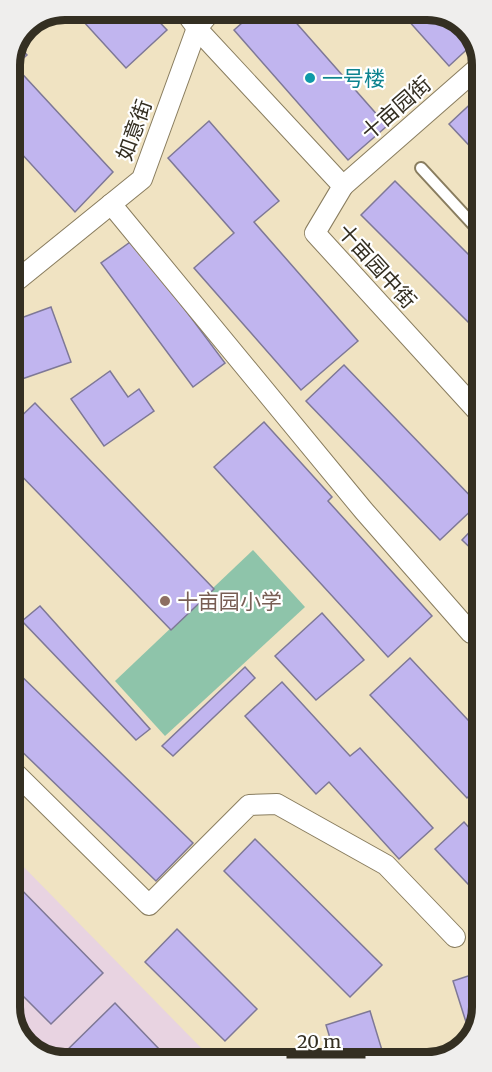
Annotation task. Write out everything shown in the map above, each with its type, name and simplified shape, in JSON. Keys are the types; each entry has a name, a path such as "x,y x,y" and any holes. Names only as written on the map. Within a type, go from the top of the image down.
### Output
{"street":[{"path":"191,20 344,186"},
{"name":"如意街","path":"20,278 142,178 197,28 204,20"},
{"name":"十亩园街","path":"344,186 472,73"},
{"name":"十亩园中街","path":"344,186 315,233 472,405"},
{"path":"111,204 364,511 472,632"},
{"path":"20,779 149,905 249,805 277,804 386,865 455,937"}],"lane":[{"path":"420,168 472,223"}],"shaded area":[{"path":"20,863 205,1052 62,1052 50,1050 31,1037 20,1016"}],"green space":[{"path":"253,550 305,607 165,736 115,681"}],"building":[{"path":"82,20 157,20 167,30 126,68"},
{"name":"一号楼","path":"245,20 294,20 387,126 348,160 234,30"},
{"path":"408,20 439,21 455,29 461,35 469,48 449,66"},
{"path":"22,50 27,55 20,61"},
{"path":"20,71 113,172 75,212 20,152"},
{"path":"472,102 472,148 449,124"},
{"path":"209,121 279,201 254,222 358,341 301,390 194,268 234,233 168,158"},
{"path":"395,181 472,258 472,326 361,215"},
{"path":"133,240 225,363 193,387 101,263"},
{"path":"51,307 71,362 20,380 20,318"},
{"path":"344,365 472,498 472,510 440,540 306,401"},
{"path":"110,371 128,397 139,389 154,411 104,446 71,399"},
{"path":"35,403 214,589 171,630 20,474 20,417"},
{"path":"264,422 332,497 328,501 432,616 388,657 214,467"},
{"path":"472,529 472,550 462,540"},
{"path":"40,606 150,729 136,740 22,621"},
{"path":"322,613 364,660 316,700 275,656"},
{"path":"410,658 472,724 472,793 467,798 370,695"},
{"path":"245,667 255,678 173,756 162,746"},
{"path":"20,675 193,843 156,881 20,750"},
{"path":"282,682 350,756 360,748 433,828 399,859 329,782 316,794 245,716"},
{"path":"464,822 472,831 472,888 435,849"},
{"path":"255,839 382,965 350,997 224,871"},
{"path":"20,888 103,973 51,1024 20,993"},
{"path":"177,929 257,1009 225,1041 145,962"},
{"path":"472,975 472,1007 468,1027 453,981"},
{"path":"115,1003 160,1050 160,1052 65,1052"},
{"path":"370,1011 383,1052 334,1052 326,1025"}],"place":[{"name":"一号楼","path":"310,78"},
{"name":"十亩园小学","path":"165,601"}]}
